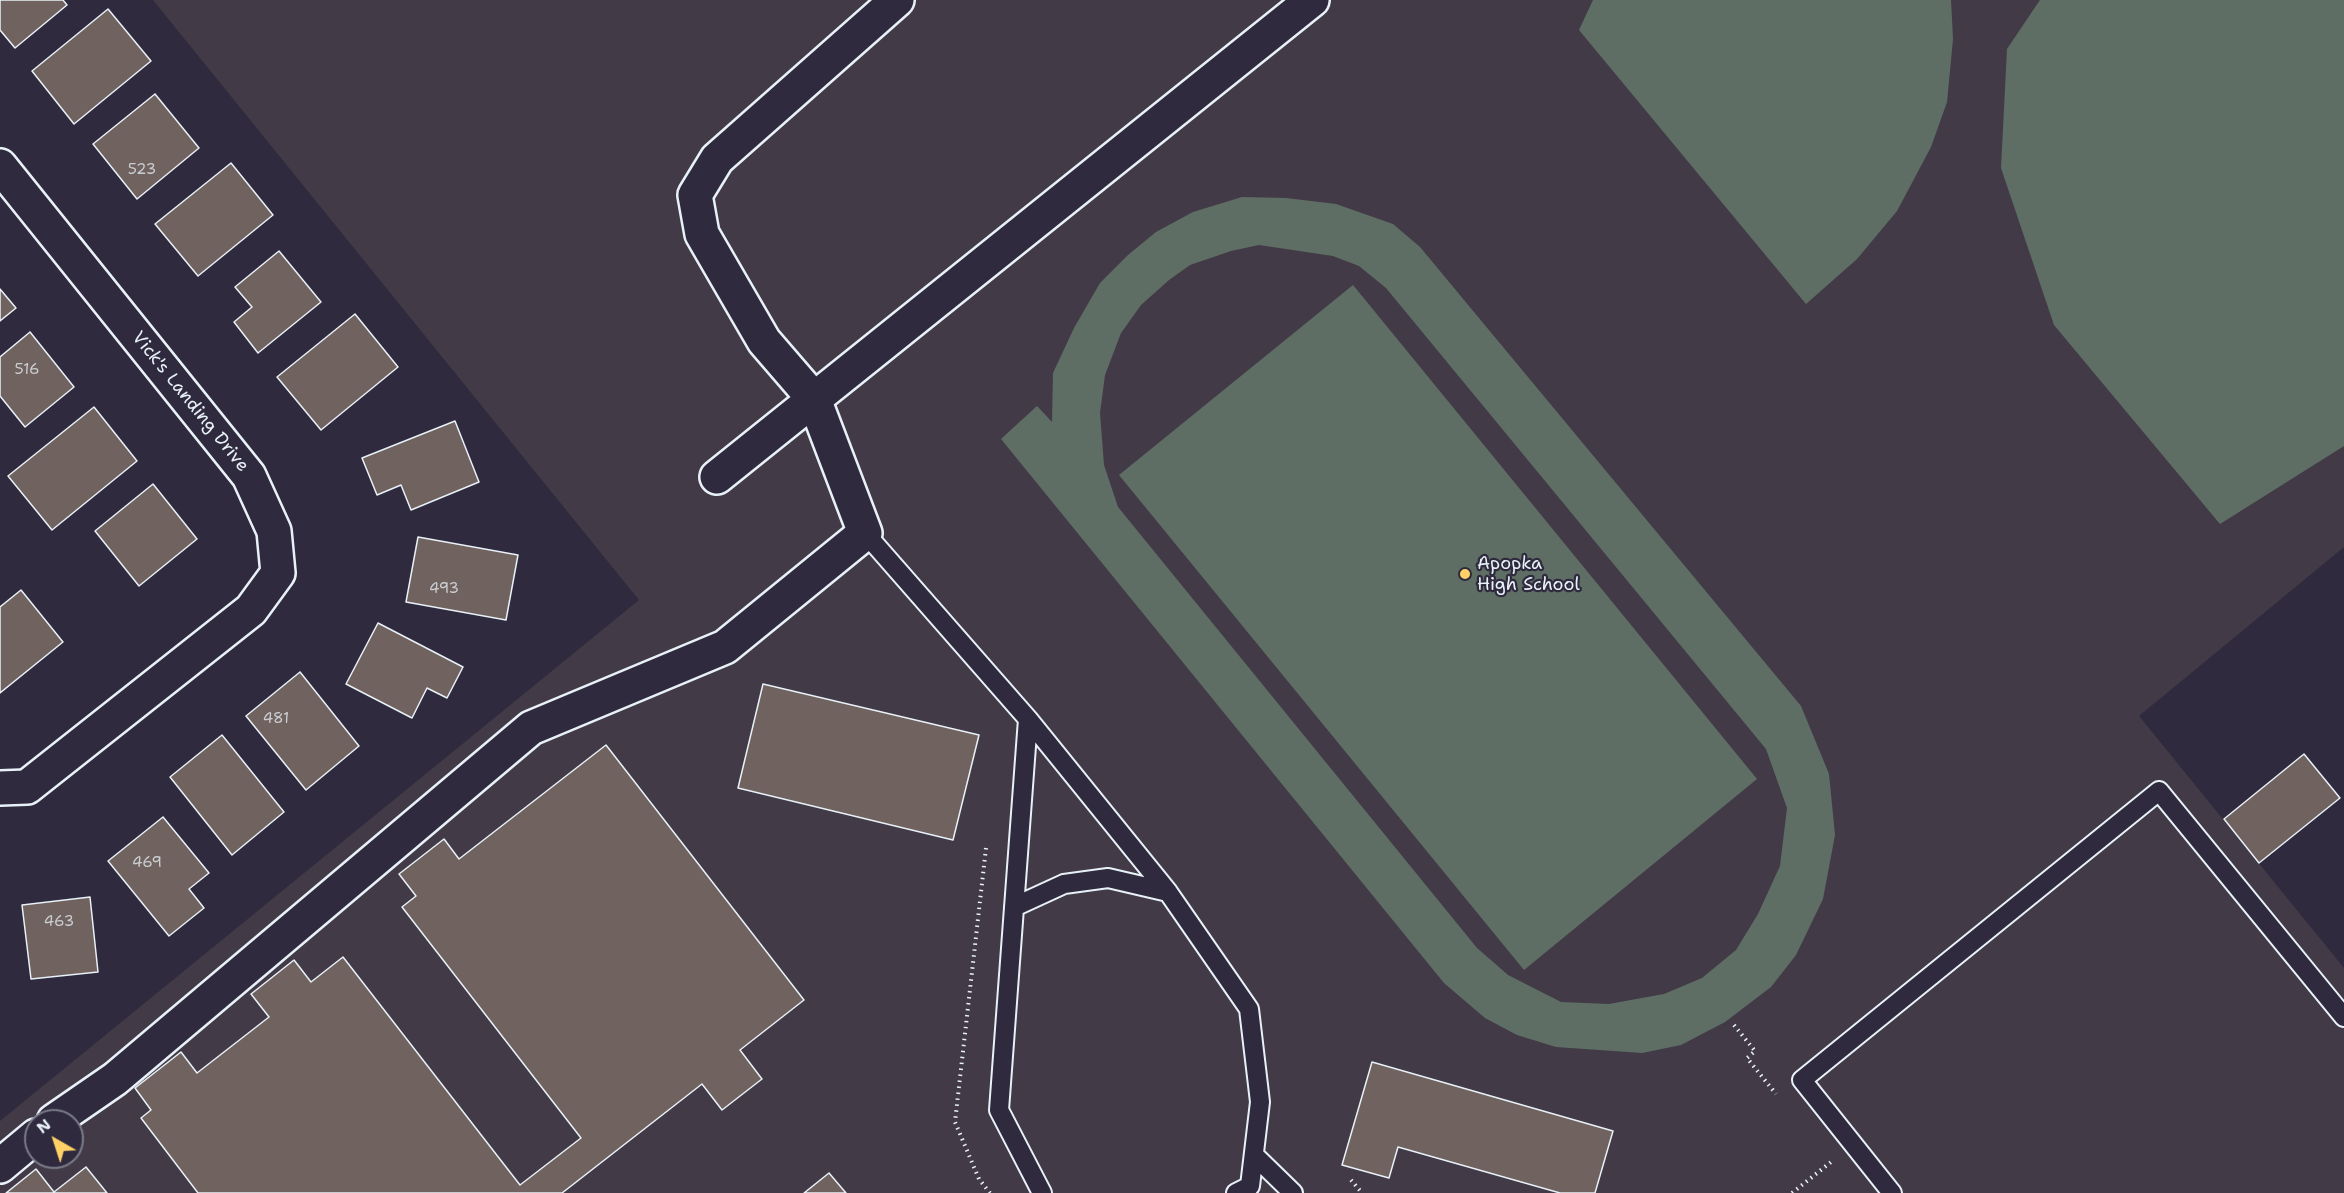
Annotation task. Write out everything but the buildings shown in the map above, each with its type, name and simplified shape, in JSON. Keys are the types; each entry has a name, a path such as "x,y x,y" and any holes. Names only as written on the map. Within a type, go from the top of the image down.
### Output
{"street":[{"path":"71,1109 124,1071 531,728 725,647 865,533 814,399 764,341 702,234 695,195 717,159 897,0"},
{"path":"717,477 1312,0"},
{"name":"Vick's Landing Drive","path":"0,166 249,476 274,531 278,573 250,610 27,787 0,788"},
{"path":"0,1166 24,1146"}],"lane":[{"path":"865,533 1028,719 1168,892 1249,1009 1260,1102 1250,1186 1236,1193"},
{"path":"1028,719 999,1110 1042,1193"},
{"path":"1892,1193 1802,1080 2159,791 2344,1017"},
{"path":"1014,907 1064,884 1108,878 1168,892"},
{"path":"1254,1155 1293,1193"}],"path":[{"path":"986,848 955,1122 979,1179 990,1193"},
{"path":"1792,1193 1831,1162"},
{"path":"1350,1180 1362,1193"}],"shaded area":[{"name":"Apopka High School","path":"153,0 2344,0 2344,547 2139,716 2344,968 2344,1193 0,1193 0,1121 639,600"}],"green space":[{"path":"1593,0 1951,0 1953,39 1947,102 1931,147 1897,211 1857,259 1806,304 1579,30"},
{"path":"2040,0 2344,0 2344,446 2220,524 2054,325 2001,168 2007,49"},
{"path":"1242,197 1286,198 1336,204 1393,224 1420,247 1801,706 1829,774 1835,835 1823,899 1796,955 1771,987 1725,1022 1681,1045 1642,1053 1556,1047 1517,1035 1485,1018 1444,983 1001,439 1037,406 1052,422 1053,373 1074,328 1100,283 1128,255 1156,232 1193,212","holes":["1259,245 1333,256 1359,266 1386,288 1766,749 1787,808 1780,866 1758,914 1736,950 1702,978 1664,994 1609,1004 1561,1002 1508,975 1477,948 1118,507 1104,465 1100,413 1105,375 1121,333 1141,305 1190,265 1231,251"]},
{"path":"1353,285 1757,779 1524,970 1119,475"}],"place":[{"name":"Apopka High School","path":"1465,574"}]}
